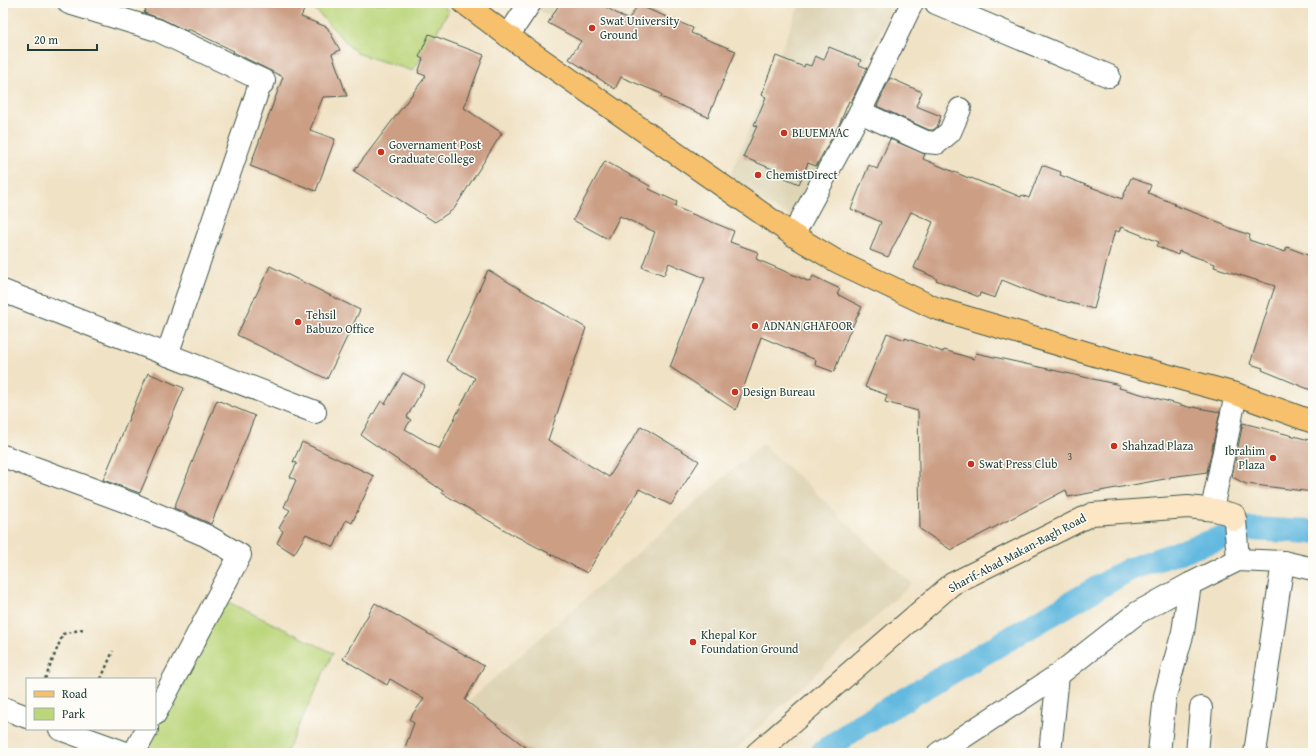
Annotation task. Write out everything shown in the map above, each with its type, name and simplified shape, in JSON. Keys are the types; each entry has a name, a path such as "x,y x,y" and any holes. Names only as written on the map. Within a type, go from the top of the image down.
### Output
{"main road":[{"path":"464,3 504,37 789,242 838,271 933,315 1002,336 1236,396 1313,425"},
{"path":"504,37 793,235 838,262 934,308 1236,396 1313,422"}],"street":[{"path":"69,3 157,30 264,81 258,90 167,355"},
{"path":"504,37 530,3"},
{"path":"793,235 860,112 912,3"},
{"path":"936,3 1109,76"},
{"path":"860,112 926,142 937,143 950,132 960,109"},
{"path":"3,291 315,412"},
{"path":"1212,509 1236,396"},
{"path":"3,456 142,508 207,536 240,555 156,712"},
{"name":"Sharif-Abad Makan-Bagh Road","path":"757,753 952,584 1092,514 1188,507 1212,509 1234,515 1238,556"},
{"path":"939,753 1058,675 1137,613 1238,556 1283,562 1313,569"},
{"path":"1255,753 1283,562"},
{"path":"1158,753 1165,696 1183,632 1190,584"},
{"path":"1050,753 1058,675"},
{"path":"3,708 26,717"},
{"path":"1197,753 1201,708"},
{"path":"63,730 126,753"},
{"path":"134,753 146,730"}],"path":[{"path":"3,542 6,536"},
{"path":"45,678 63,634 83,629"},
{"path":"101,678 113,651"}],"shaded area":[{"name":"Swat University Ground","path":"528,3 634,3 604,52"},
{"path":"800,3 893,3 795,219 727,184"},
{"name":"Khepal Kor Foundation Ground","path":"762,444 812,489 883,558 912,583 732,753 534,753 468,701"}],"green space":[{"path":"309,3 439,3 449,11 413,71 356,53"},
{"path":"218,597 333,653 286,753 134,753 146,730 156,730 156,712"}],"building":[{"path":"148,3 307,3 301,17 327,27 340,50 332,54 347,96 323,97 310,130 335,139 316,191 250,166 283,77 188,29 187,31 162,19 144,13"},
{"path":"560,3 599,3 628,20 638,5 693,28 691,33 736,51 708,117 661,97 662,94 621,77 615,89 569,59 581,41 548,23"},
{"path":"429,34 484,55 464,108 502,133 454,209 435,222 354,171 426,76 418,73 423,59 419,57"},
{"path":"829,47 861,60 859,65 867,68 851,102 849,101 839,125 816,166 808,163 799,184 774,173 775,170 743,157 757,126 754,125 766,97 761,95 776,56 804,67 805,64 811,66 815,56 824,60"},
{"path":"890,78 922,92 916,106 941,116 937,127 933,130 929,130 877,106"},
{"path":"890,139 925,154 923,159 971,179 1021,197 1022,195 1029,198 1042,165 1061,172 1060,175 1122,199 1131,178 1151,185 1148,193 1175,204 1174,205 1224,224 1224,226 1250,235 1249,240 1285,252 1287,247 1313,257 1313,391 1262,370 1263,368 1250,364 1275,286 1214,267 1215,264 1179,251 1178,255 1157,246 1159,242 1121,227 1119,232 1115,230 1094,309 1039,295 1002,280 995,298 980,293 979,297 936,280 936,278 914,268 933,222 911,212 888,257 870,250 881,222 851,209 869,165 877,169"},
{"path":"605,161 650,186 649,189 677,202 675,207 734,231 730,242 758,252 756,259 810,282 813,276 840,289 837,294 862,307 849,333 834,372 815,365 816,360 761,337 736,410 670,367 705,278 669,263 664,275 642,267 655,232 620,216 608,239 573,220"},
{"name":"Tehsil Babuzo Office","path":"270,266 360,310 327,379 237,335"},
{"path":"488,270 586,328 548,440 609,477 641,426 699,461 671,505 639,489 587,573 510,533 442,493 443,491 361,435 381,401 385,404 403,373 425,385 407,417 411,420 405,429 439,449 475,378 446,361"},
{"path":"887,333 943,352 944,350 974,359 976,353 1120,385 1119,388 1192,408 1220,412 1207,472 1170,477 1068,497 1066,490 951,550 920,529 918,411 885,402 887,395 865,387"},
{"path":"148,373 184,388 140,493 103,480"},
{"path":"217,400 255,416 211,524 174,508"},
{"name":"Ibrahim Plaza","path":"1243,423 1313,441 1313,492 1246,484 1232,477"},
{"path":"302,442 374,476 352,523 346,520 334,547 306,534 294,554 277,543 283,531 279,528 290,510 284,507 296,480 290,477 297,463 293,462"},
{"path":"375,603 484,666 465,700 533,753 403,753 414,723 409,719 424,699 390,679 387,685 343,659"}],"waterway":[{"path":"822,753 860,725 1130,569 1247,529 1313,532"}],"place":[{"name":"Swat University Ground","path":"592,28"},
{"name":"BLUEMAAC","path":"784,133"},
{"name":"Governament Post Graduate College","path":"381,152"},
{"name":"ChemistDirect","path":"758,175"},
{"name":"Tehsil Babuzo Office","path":"298,322"},
{"name":"ADNAN GHAFOOR","path":"755,326"},
{"name":"Design Bureau","path":"735,392"},
{"name":"Shahzad Plaza","path":"1114,446"},
{"name":"Ibrahim Plaza","path":"1273,458"},
{"name":"Swat Press Club","path":"971,464"},
{"name":"Khepal Kor Foundation Ground","path":"693,642"}]}
